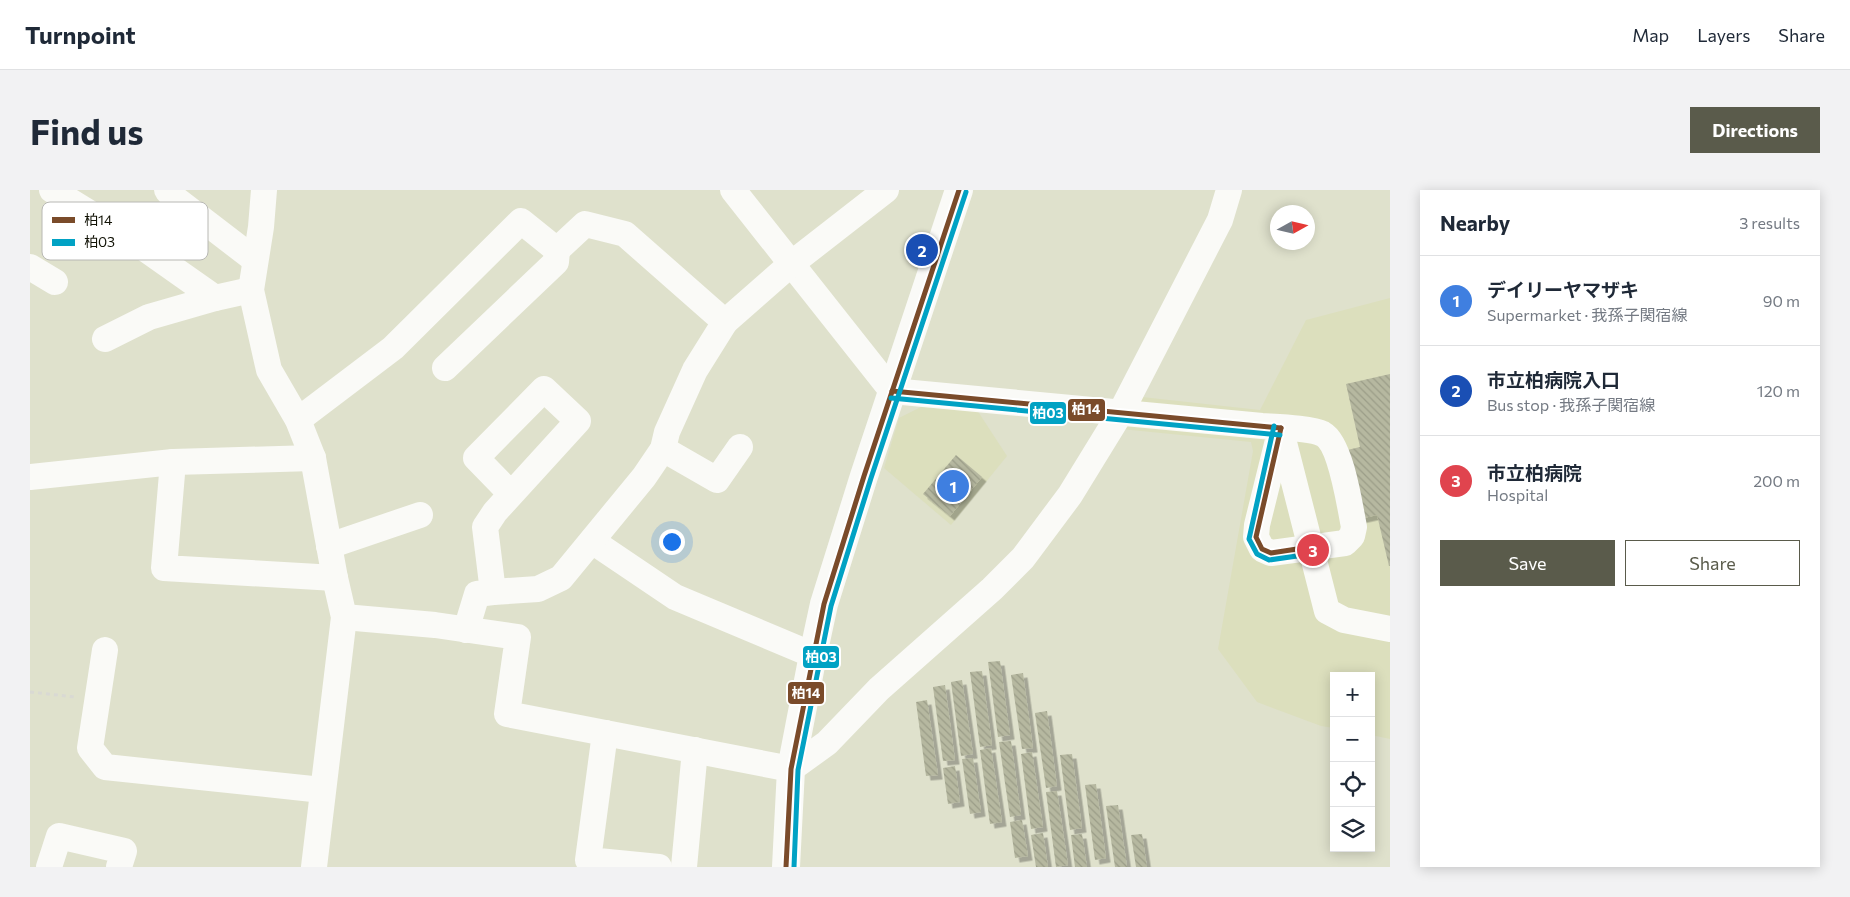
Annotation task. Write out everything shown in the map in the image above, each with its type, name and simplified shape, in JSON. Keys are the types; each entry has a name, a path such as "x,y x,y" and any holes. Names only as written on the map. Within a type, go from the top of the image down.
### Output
{"main road":[{"path":"786,867 791,770 824,604 959,190"}],"street":[{"path":"52,190 72,202"},
{"path":"167,190 179,202"},
{"path":"264,190 261,227 250,290 269,370 298,420 313,458 335,578 344,616 314,867"},
{"path":"733,190 892,391 1121,412 1281,428 1323,434 1331,443 1339,459 1354,528 1352,536 1345,543 1271,552 1262,549 1256,537 1281,428"},
{"path":"344,616 435,625 518,638 508,714 791,770 827,743 879,689 992,589 1022,558 1070,495 1121,412 1220,220 1229,190"},
{"path":"466,630 477,594 538,589 561,578 644,478 663,449 667,432 695,370 725,322 791,264 879,192"},
{"path":"298,420 393,348 521,221 557,250"},
{"path":"208,224 255,260"},
{"path":"445,368 556,262 557,250 585,224 625,234 725,322"},
{"path":"161,260 215,298"},
{"path":"30,267 55,282"},
{"path":"105,339 149,317 250,290"},
{"path":"1281,428 1327,611 1344,620 1390,629"},
{"path":"663,449 717,480 740,447"},
{"path":"30,477 173,462 313,458"},
{"path":"173,462 164,568 335,578"},
{"path":"493,592 485,527 494,512 511,494"},
{"path":"329,546 420,515"},
{"path":"592,541 675,597 813,655"},
{"path":"105,650 90,748 105,767 322,790"},
{"path":"605,733 588,860 659,867"},
{"path":"684,867 695,750"},
{"path":"49,867 59,836 124,851 119,867"}],"path":[{"path":"30,692 98,699"}],"shaded area":[{"path":"1390,298 1390,739 1375,736 1375,672 1330,672 1330,727 1321,726 1257,702 1218,649 1253,451 1251,442 1121,429 1142,397 1260,410 1306,320"},
{"path":"923,406 977,410 1007,456 951,525 884,468 899,418"}],"building":[{"path":"1390,374 1389,566 1377,515 1359,519 1343,451 1360,447 1346,384"},
{"path":"956,455 982,477 950,516 923,494"},
{"path":"1000,661 1010,735 998,737 988,662"},
{"path":"982,671 992,745 980,747 970,672"},
{"path":"1023,673 1033,748 1022,749 1011,675"},
{"path":"962,680 973,754 961,756 951,682"},
{"path":"945,685 955,760 943,761 933,687"},
{"path":"927,700 938,775 926,776 916,702"},
{"path":"1047,711 1057,786 1046,788 1035,713"},
{"path":"1011,741 1021,815 1010,817 999,742"},
{"path":"991,748 1002,822 990,824 980,750"},
{"path":"1032,752 1043,827 1031,829 1021,754"},
{"path":"1072,754 1082,828 1070,830 1060,755"},
{"path":"973,758 981,812 970,814 962,759"},
{"path":"955,766 960,802 948,804 943,768"},
{"path":"1096,784 1106,858 1095,860 1085,785"},
{"path":"1057,791 1068,865 1056,867 1046,792"},
{"path":"1118,805 1127,867 1115,867 1106,806"},
{"path":"1022,820 1028,856 1015,858 1010,822"},
{"path":"1043,833 1048,867 1036,867 1031,835"},
{"path":"1082,834 1087,867 1075,867 1071,835"},
{"path":"1142,834 1147,867 1136,867 1131,835"}],"transit line":[{"name":"柏14","path":"786,867 791,769 824,604 864,476 959,190"},
{"name":"柏03","path":"794,867 798,770 831,606 871,478 966,192"},
{"name":"柏14","path":"892,391 1281,428"},
{"name":"柏03","path":"891,398 1280,435"},
{"name":"柏03","path":"1274,426 1249,539 1257,554 1269,560 1311,554"},
{"name":"柏14","path":"1281,428 1256,537 1262,549 1271,553 1310,547"}],"place":[{"name":"市立柏病院入口","path":"922,250"},
{"name":"デイリーヤマザキ","path":"953,486"},
{"name":"市立柏病院","path":"1313,550"}]}
